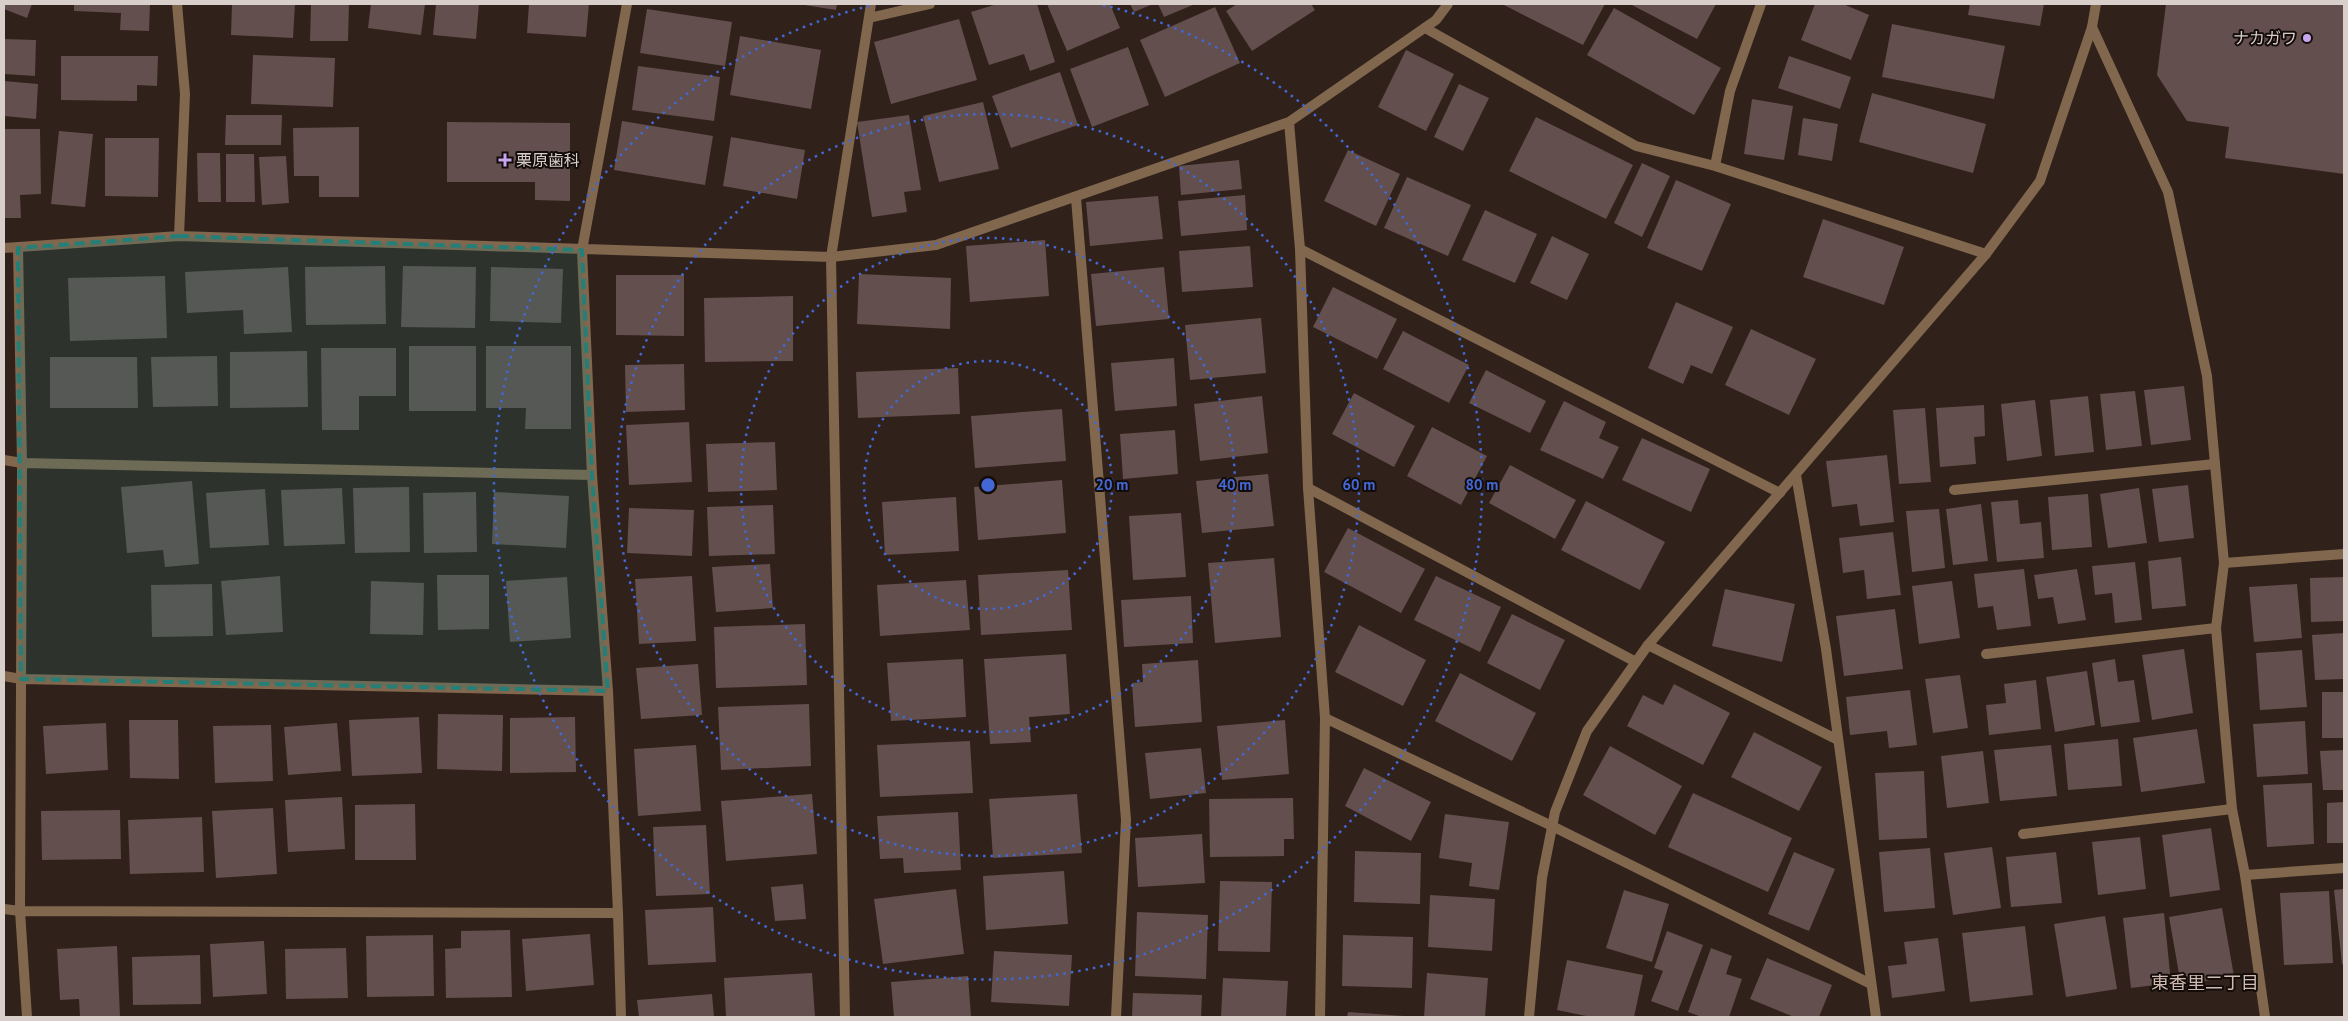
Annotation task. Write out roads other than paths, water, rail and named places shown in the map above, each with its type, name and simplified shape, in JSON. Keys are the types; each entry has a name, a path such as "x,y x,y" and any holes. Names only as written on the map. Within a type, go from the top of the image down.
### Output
{"street":[{"path":"177,4 186,94 179,236"},
{"path":"621,1017 608,691 592,476 582,250 627,4"},
{"path":"845,1017 831,257 871,4"},
{"path":"869,18 930,4"},
{"path":"4,248 179,236 831,257 936,245 1076,198 1289,122 1436,20 1448,4"},
{"path":"1715,166 1730,91 1761,4"},
{"path":"1529,1017 1542,878 1552,826 1555,812 1587,731 1648,645 1986,254 2040,181 2092,27 2096,4"},
{"path":"2092,27 2168,192 2207,376 2224,563 2216,628 2232,809 2245,875 2265,1017"},
{"path":"1425,28 1636,146 1715,166 1986,254"},
{"path":"1289,122 1300,249 1308,488 1324,718 1320,1017"},
{"path":"1076,198 1126,820 1116,1017"},
{"path":"18,248 22,463 20,911 27,1017"},
{"path":"1300,249 1780,493"},
{"path":"4,460 22,463 592,476"},
{"path":"1954,490 2215,464"},
{"path":"1796,475 1826,649 1876,1017"},
{"path":"1308,488 1636,662"},
{"path":"2224,563 2344,554"},
{"path":"1986,654 2216,628"},
{"path":"1648,645 1838,740"},
{"path":"4,676 21,679 608,691"},
{"path":"1324,718 1552,826 1871,984"},
{"path":"2023,834 2232,809"},
{"path":"2245,875 2344,868"},
{"path":"4,909 20,911 618,913"}],"place":[{"name":"ナカガワ","path":"2307,38"},
{"name":"栗原歯科","path":"505,160"}],"district":[{"name":"東香里二丁目","path":"2205,982"}]}
